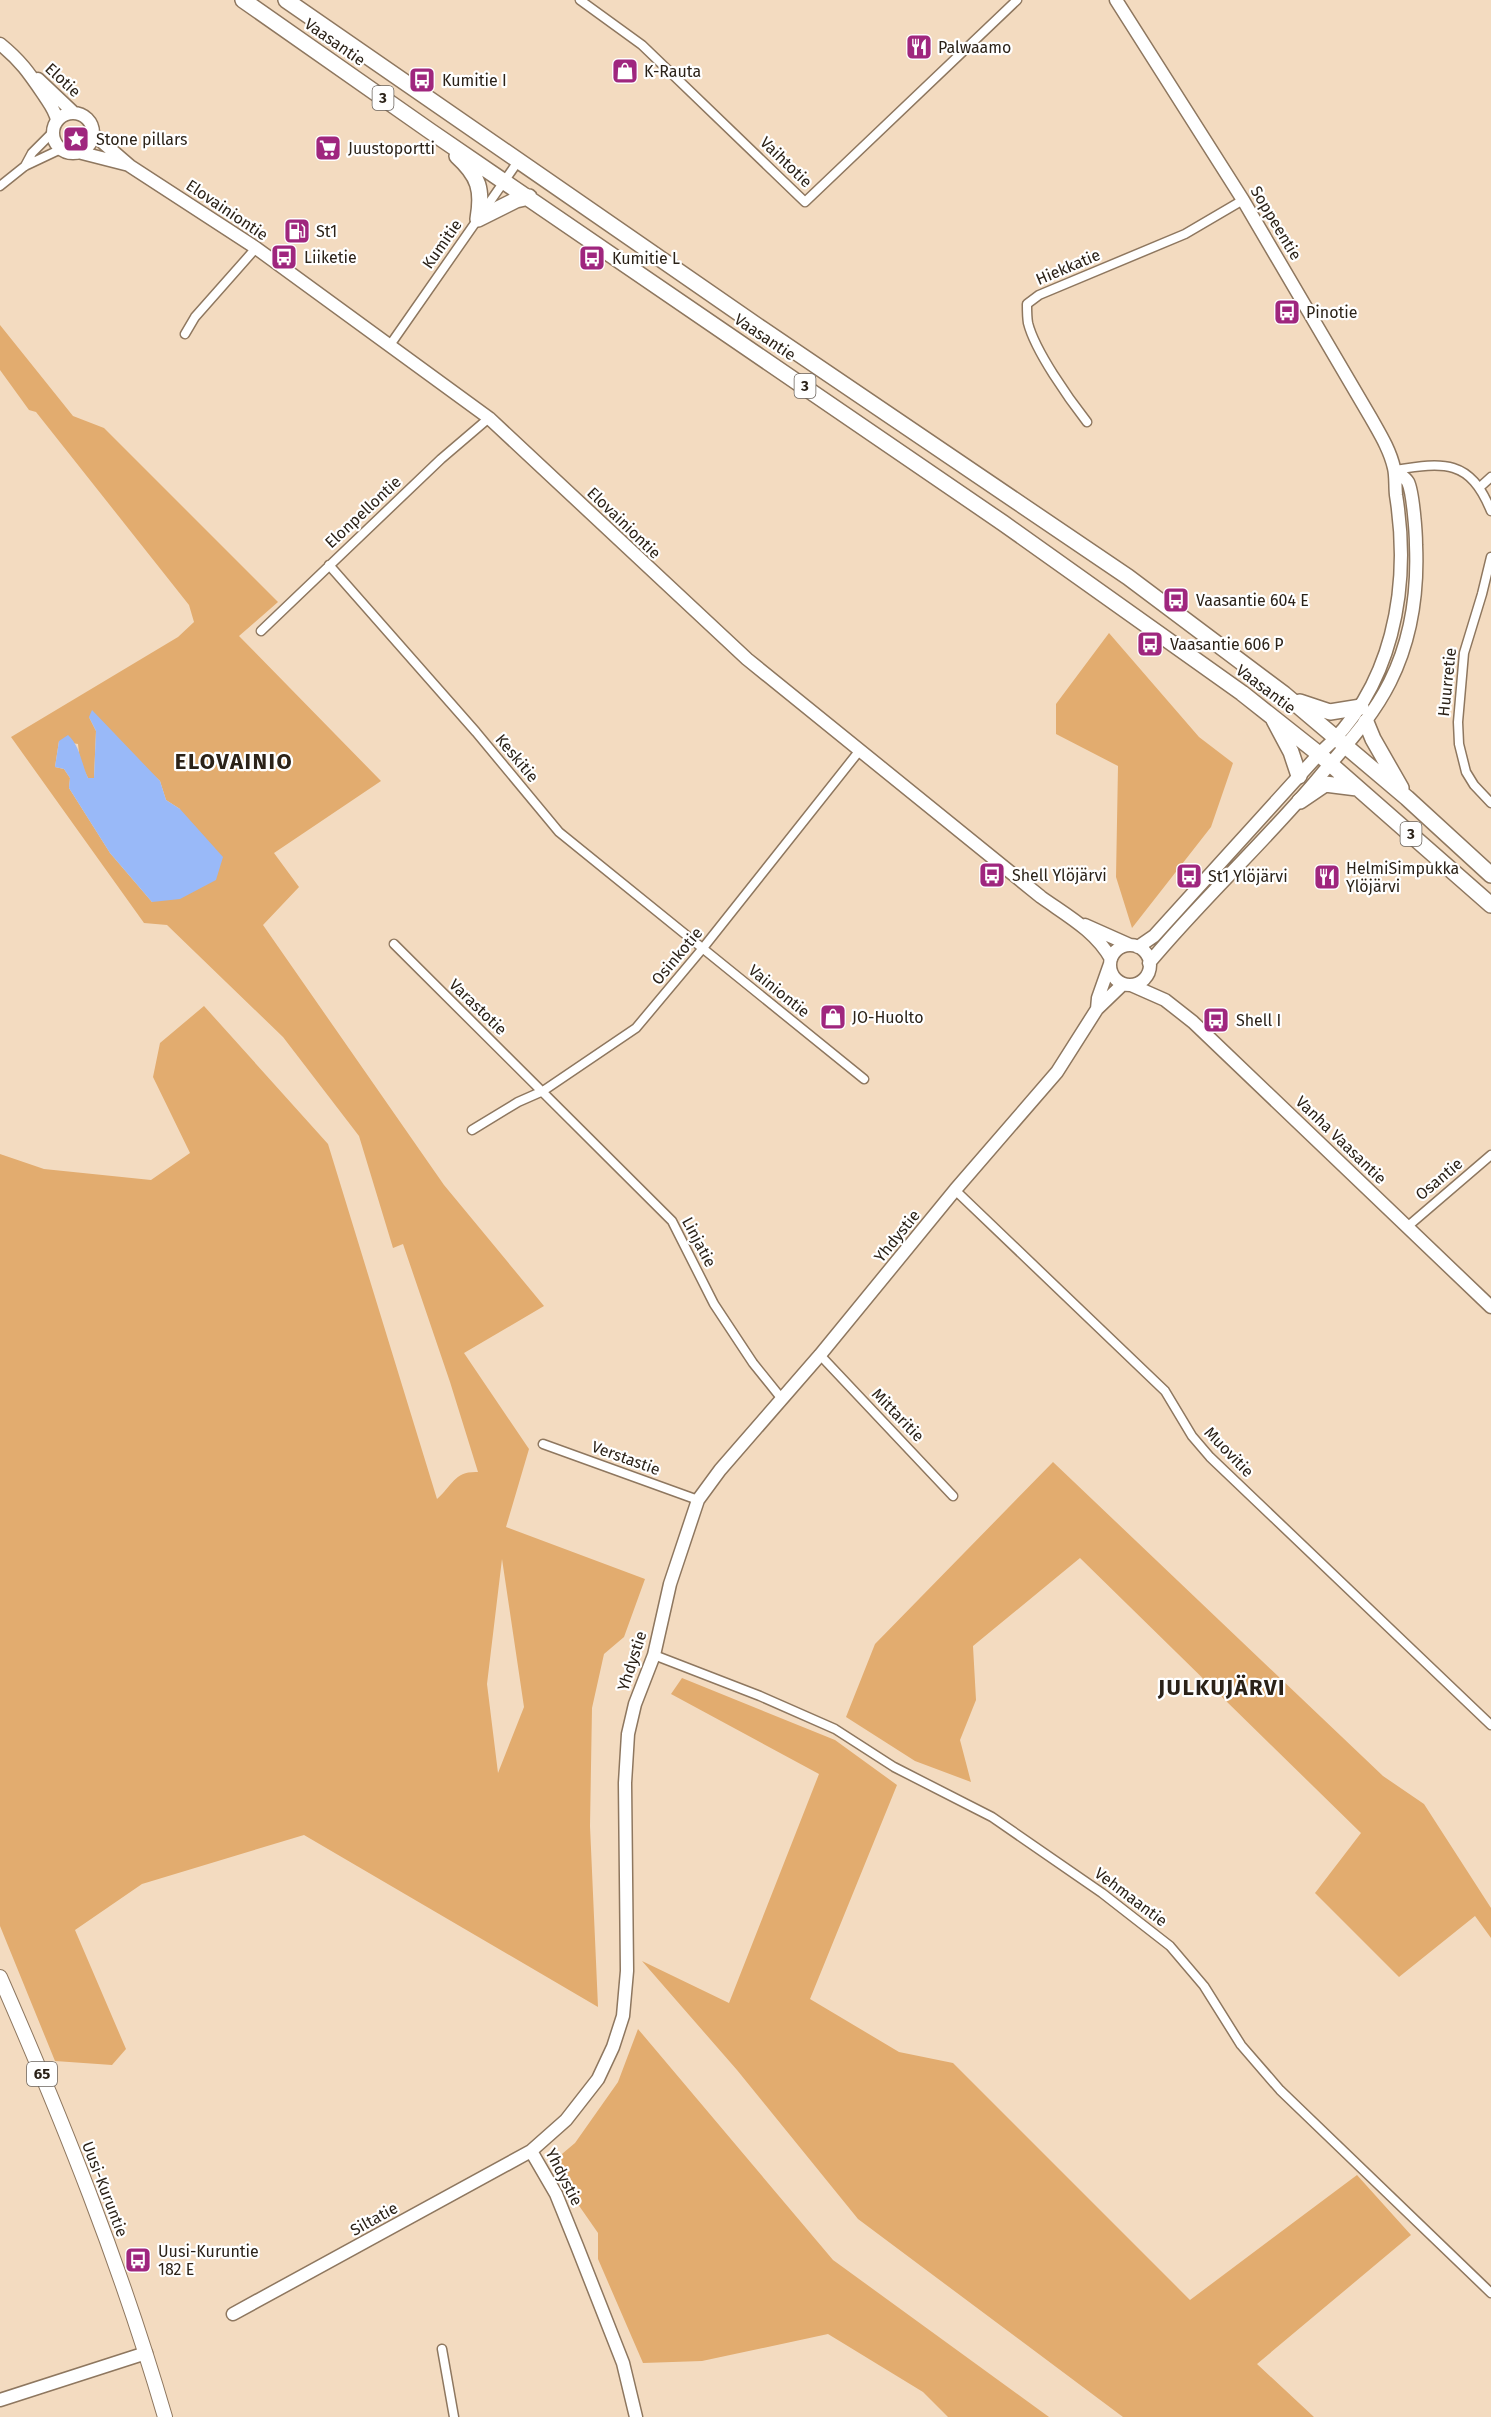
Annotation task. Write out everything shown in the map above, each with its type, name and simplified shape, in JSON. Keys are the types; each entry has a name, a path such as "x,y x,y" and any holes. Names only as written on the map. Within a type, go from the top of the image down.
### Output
{"highway":[{"name":"Vaasantie","path":"243,0 430,131 529,196 1003,523 1271,715 1359,788 1491,905"},
{"name":"Vaasantie","path":"286,0 762,329 1128,577 1284,694 1407,798 1491,874"},
{"path":"430,131 474,174 481,198 477,219"},
{"path":"477,219 529,196"},
{"path":"1284,694 1314,709 1364,714 1383,760 1407,798"},
{"path":"1271,715 1291,752 1299,776"},
{"path":"1300,801 1326,784 1359,788"}],"main road":[{"name":"Soppeentie","path":"1116,0 1243,200 1358,393 1385,444 1395,470 1394,484 1402,531 1402,576 1389,642 1364,714 1325,759"},
{"name":"Elotie","path":"0,44 19,59 74,113"},
{"name":"Elotie","path":"30,72 53,108 55,126"},
{"path":"74,113 88,120 93,134 88,145 78,152 69,152 61,149 55,141 55,126 65,114 74,113"},
{"name":"Elovainiontie","path":"93,134 130,166 256,248 489,418 708,625 1041,897 1081,924 1107,950 1111,961"},
{"name":"Elovainiontie","path":"78,152 130,166"},
{"path":"1325,759 1300,801 1149,968 1142,980 1127,984 1114,978 1111,961 1117,950 1134,946 1154,936 1299,776 1325,759"},
{"name":"Elovainiontie","path":"1081,924 1134,946"},
{"path":"1134,946 1146,954 1149,968"},
{"name":"Yhdystie","path":"1097,1009 1098,998 1111,961"},
{"name":"Vanha Vaasantie","path":"1149,968 1165,1000"},
{"name":"Vanha Vaasantie","path":"1127,984 1165,1000 1213,1040 1491,1306"},
{"name":"Yhdystie","path":"636,2417 623,2363 577,2246 555,2194 531,2151 566,2120 598,2079 613,2047 623,2016 627,1971 625,1783 628,1734 635,1704 654,1655 670,1584 698,1500 720,1470 820,1355 955,1190 1057,1072 1097,1009 1127,984"},
{"name":"Uusi-Kuruntie","path":"0,1977 55,2105 104,2233 146,2353 165,2417"},
{"name":"Siltatie","path":"233,2314 531,2151"},
{"path":"0,2400 146,2353"}],"street":[{"name":"Vaihtotie","path":"580,0 642,45 805,202 1017,0"},
{"path":"26,166 32,153 55,126"},
{"path":"0,186 26,166 61,149"},
{"name":"Kumitie","path":"390,345 519,160"},
{"name":"Hiekkatie","path":"1087,422 1065,394 1040,350 1028,324 1027,304 1039,295 1185,234 1243,200"},
{"path":"185,334 195,317 256,248"},
{"name":"Elonpellontie","path":"261,631 441,459 489,418"},
{"path":"1395,470 1423,465 1458,469 1480,487 1491,511"},
{"path":"1480,487 1491,477"},
{"name":"Huurretie","path":"1491,557 1464,652 1458,722 1459,744 1466,772 1474,785 1491,803"},
{"name":"Keskitie","path":"329,565 476,732 559,832 703,948"},
{"name":"Osinkotie","path":"472,1130 518,1102 543,1091 636,1028 703,948 860,750"},
{"name":"Varastotie","path":"394,944 543,1091"},
{"name":"Vainiontie","path":"703,948 864,1079"},
{"name":"Linjatie","path":"543,1091 672,1221 680,1232 714,1304 753,1363 782,1399"},
{"name":"Osantie","path":"1407,1227 1491,1155"},
{"name":"Muovitie","path":"955,1190 1165,1391 1192,1436 1210,1457 1491,1725"},
{"name":"Mittaritie","path":"820,1355 953,1496"},
{"name":"Verstastie","path":"543,1444 698,1500"},
{"name":"Vehmaantie","path":"654,1655 760,1696 835,1729 894,1767 992,1816 1101,1893 1170,1946 1204,1986 1241,2045 1280,2090 1491,2293"},
{"path":"442,2349 454,2417"}],"shaded area":[{"path":"0,325 73,416 104,428 278,602 239,636 381,781 274,853 299,887 263,925 444,1185 544,1306 464,1353 529,1449 506,1527 645,1579 624,1637 604,1654 592,1708 590,1826 598,2007 304,1835 142,1884 75,1930 126,2049 112,2065 55,2061 0,1926 0,1154 44,1169 151,1180 190,1153 153,1077 160,1043 204,1006 328,1144 437,1499 459,1476 478,1472 403,1244 393,1248 359,1136 283,1037 167,925 144,923 11,737 178,637 194,622 189,605 36,412 29,410 0,370","holes":["89,717 160,781 166,800 180,809 152,902 110,853 69,788 70,778 64,769 55,767 59,741 78,744 80,762 88,778 94,778 96,731","502,1559 524,1707 498,1773 487,1684"]},
{"path":"1109,633 1199,737 1233,763 1211,827 1132,928 1116,877 1118,766 1056,734 1056,704"},
{"path":"1053,1462 1383,1776 1424,1804 1491,1908 1491,1938 1475,1916 1399,1977 1315,1893 1361,1833 1080,1558 973,1646 976,1700 960,1740 971,1782 915,1761 846,1717 875,1644"},
{"path":"682,1678 835,1740 897,1785 810,1999 899,2052 953,2063 1190,2300 1357,2175 1411,2235 1257,2364 1314,2417 1123,2417 858,2219 737,2070 642,1961 729,2003 819,1774 671,1694"},
{"path":"638,2029 833,2260 1049,2417 948,2417 923,2392 828,2334 702,2361 643,2363 598,2259 598,2233 550,2164 575,2143 618,2082"}],"water":[{"path":"92,710 160,781 166,800 180,809 223,857 216,880 180,899 152,902 110,853 69,788 70,778 64,769 55,767 59,741 68,735 78,749 88,778 94,778 96,731 89,717"}],"place":[{"name":"Palwaamo","path":"919,47"},
{"name":"K-Rauta","path":"625,71"},
{"name":"Kumitie I","path":"422,80"},
{"name":"Stone pillars","path":"76,139"},
{"name":"Juustoportti","path":"328,148"},
{"name":"St1","path":"297,231"},
{"name":"Liiketie","path":"284,257"},
{"name":"Kumitie L","path":"592,258"},
{"name":"Pinotie","path":"1287,312"},
{"name":"Vaasantie 604 E","path":"1176,600"},
{"name":"Vaasantie 606 P","path":"1150,644"},
{"name":"Shell Ylöjärvi","path":"992,875"},
{"name":"St1 Ylöjärvi","path":"1189,876"},
{"name":"HelmiSimpukka Ylöjärvi","path":"1327,877"},
{"name":"JO-Huolto","path":"833,1017"},
{"name":"Shell I","path":"1216,1020"},
{"name":"Uusi-Kuruntie 182 E","path":"138,2260"}],"district":[{"name":"ELOVAINIO","path":"234,761"},
{"name":"JULKUJÄRVI","path":"1222,1687"}]}
